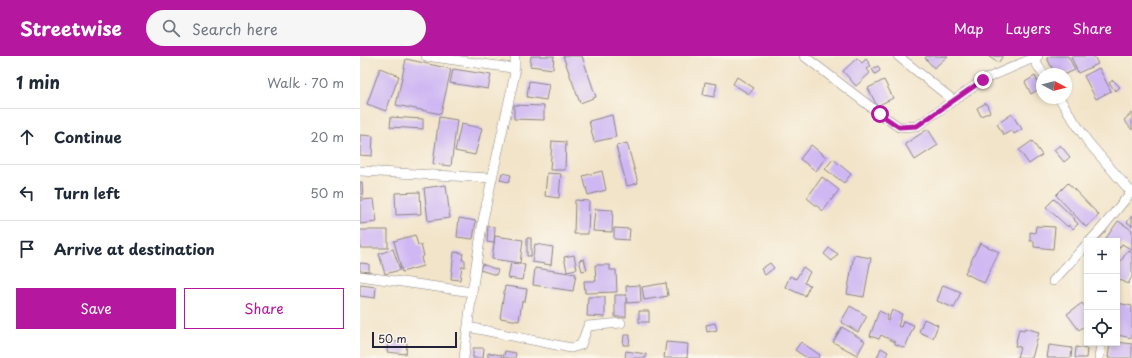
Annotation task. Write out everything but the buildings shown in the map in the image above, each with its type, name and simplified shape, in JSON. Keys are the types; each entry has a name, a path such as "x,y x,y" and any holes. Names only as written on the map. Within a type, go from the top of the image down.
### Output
{"street":[{"path":"426,56 512,68"},
{"path":"512,68 515,67 515,56"},
{"path":"804,56 899,127 917,126 983,80 1034,57 1040,68"},
{"path":"898,56 954,100"},
{"path":"464,358 483,220 514,73 512,68"},
{"path":"1063,104 1088,142 1132,191 1093,238"},
{"path":"360,171 492,178"},
{"path":"1053,280 1084,247"},
{"path":"360,276 472,292"},
{"path":"468,327 571,348 580,345 588,326 621,323"},
{"path":"1099,358 1101,346"}],"route":[{"path":"880,114 899,127 917,126 983,80"}]}
